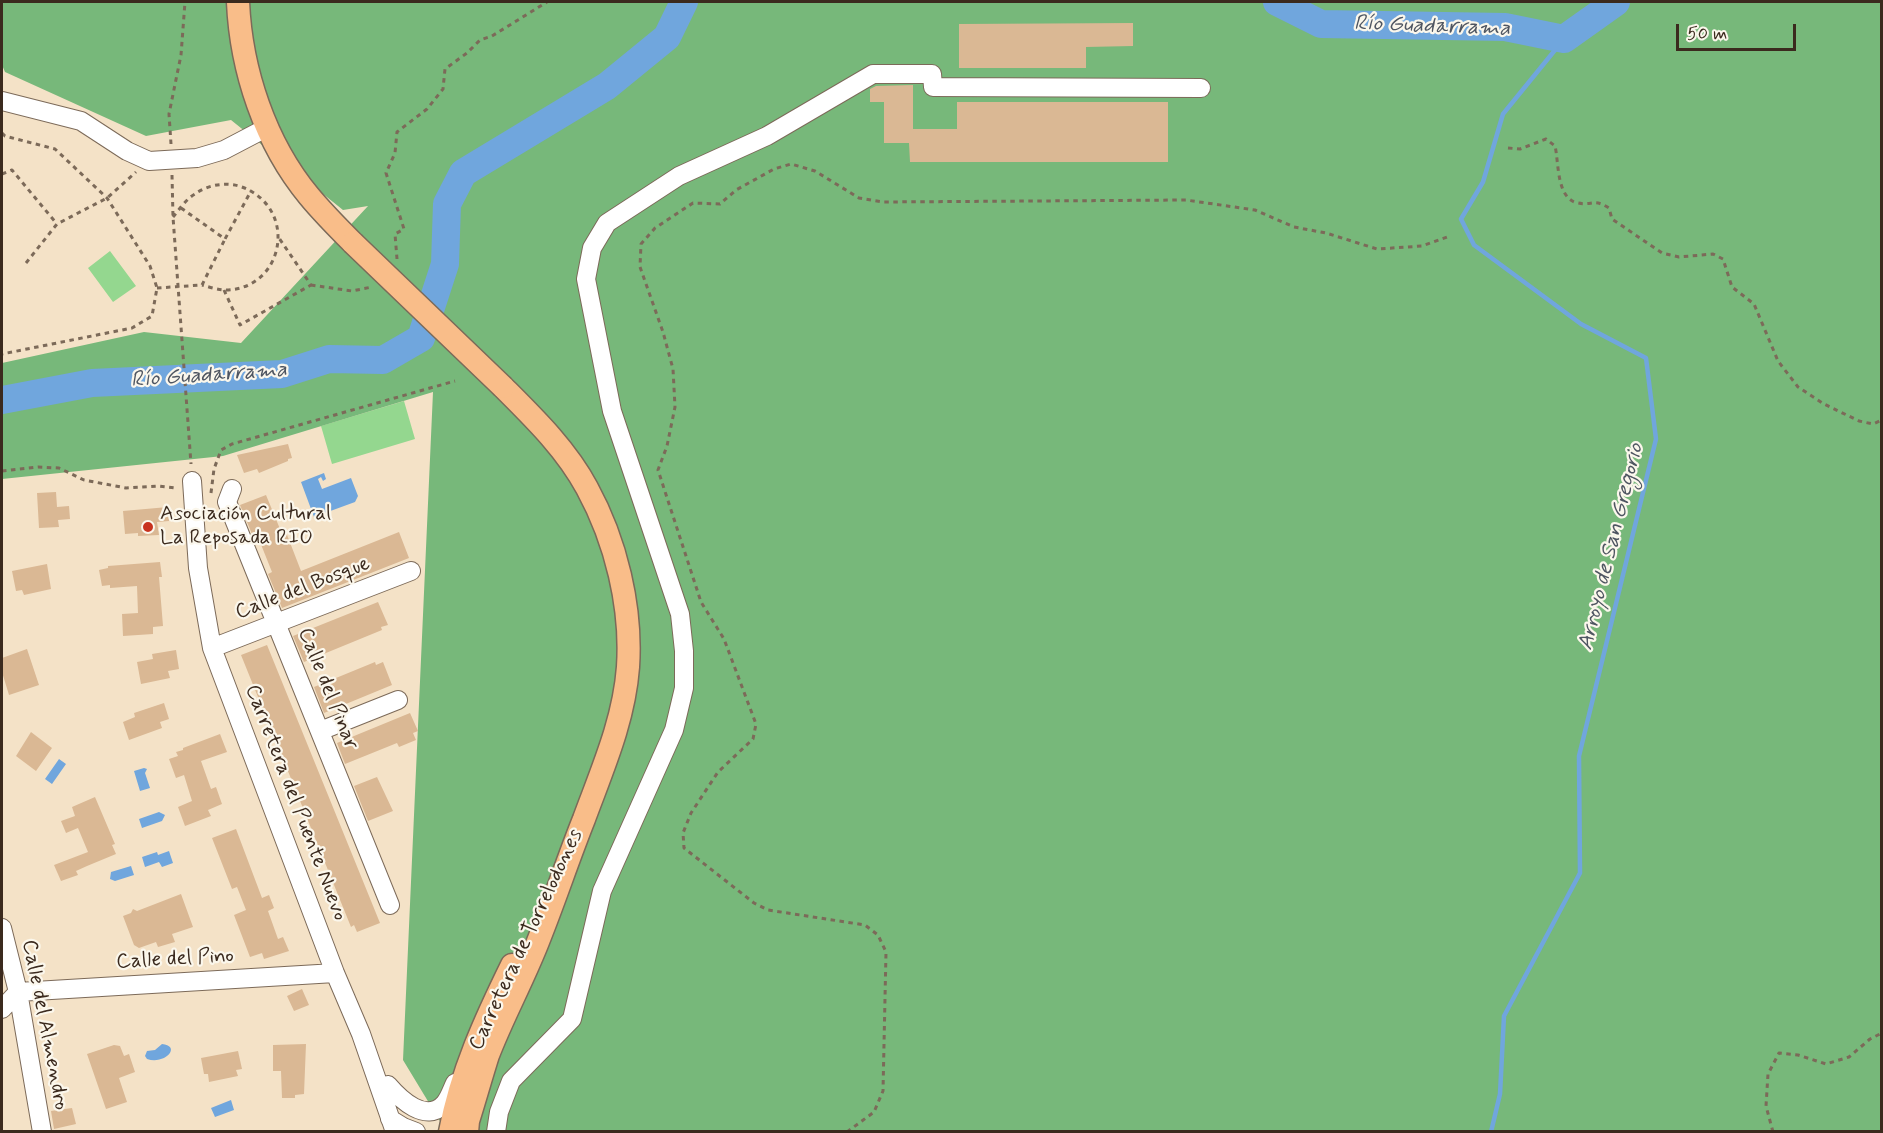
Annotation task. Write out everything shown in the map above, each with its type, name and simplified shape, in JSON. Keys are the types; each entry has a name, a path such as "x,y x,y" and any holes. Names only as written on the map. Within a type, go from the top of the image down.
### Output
{"main road":[{"path":"238,2 248,70 267,127"},
{"name":"Carretera de Torrelodones","path":"267,127 285,162 308,195 353,243 503,387 556,443 587,487 610,541 620,575 628,638 628,669 615,737 539,940 489,1054 468,1121 452,1131"},
{"name":"Carretera de Torrelodones","path":"452,1131 459,1092 480,1030 584,818"}],"street":[{"path":"496,1131 499,1112 511,1081 572,1019 602,891 674,730 684,688 684,651 680,614 612,411 586,279 592,248 607,223 679,176 767,136 873,74 932,74 933,87 1201,88"},
{"path":"2,100 81,121 128,151 149,161 197,158 224,150 267,127"},
{"name":"Calle del Pinar","path":"232,489 227,502 390,905"},
{"name":"Carretera del Puente Nuevo","path":"199,492 198,568 212,648 335,973 361,1034 392,1125"},
{"name":"Calle del Bosque","path":"212,648 411,572"},
{"path":"320,731 398,700"},
{"name":"Calle del Almendro","path":"2,928 18,992 42,1131"},
{"name":"Calle del Pino","path":"18,992 335,973"},
{"path":"2,1009 18,992"},
{"path":"388,1085 401,1100 422,1111 436,1110 445,1103 480,1030"},
{"path":"361,1034 398,1107 410,1115 438,1120 452,1131"},
{"path":"392,1125 416,1131"}],"path":[{"path":"398,263 395,234 404,229 386,173 395,153 397,132 427,109 443,89 445,69 480,40 492,36 547,2"},
{"path":"2,132 5,136 55,149 107,198 150,266 158,288 152,316 132,328 2,354"},
{"path":"1508,148 1520,149 1546,139 1555,146 1560,178 1566,196 1577,203 1599,202 1609,208 1612,219 1662,253 1678,257 1713,254 1723,260 1732,287 1754,304 1778,361 1798,387 1824,404 1858,421 1873,424 1881,420"},
{"path":"26,263 57,224 107,198 149,161"},
{"path":"846,1131 874,1112 883,1091 886,952 878,935 865,925 768,910 754,903 684,848 682,833 691,813 718,772 753,739 756,724 724,639 701,602 658,470 667,446 675,407 673,369 663,332 640,267 641,244 654,228 693,203 720,204 736,190 774,169 791,164 815,171 859,198 883,202 1186,200 1254,210 1294,227 1326,233 1377,249 1422,246 1450,236"},
{"path":"2,174 12,170 57,224"},
{"path":"158,288 202,285 224,290 244,287 261,277 273,261 279,238 276,221 267,203 251,190 232,184 213,185 194,194 173,217"},
{"path":"202,285 251,190"},
{"path":"181,208 225,239"},
{"path":"279,238 312,285"},
{"path":"224,290 240,325 312,285 352,291 377,286"},
{"path":"178,286 199,492"},
{"path":"199,492 214,469 221,450 232,444 455,381"},
{"path":"2,471 38,467 59,468 84,480 126,488 158,486 199,492"},
{"path":"1773,1131 1766,1106 1768,1074 1779,1053 1798,1055 1826,1064 1849,1057 1881,1033"}],"green space":[{"path":"2,2 1881,2 1881,1131 446,1131 403,1060 433,392 223,456 2,479 2,363 144,332 241,343 368,206 343,210 231,120 146,136 5,72 2,65"},
{"path":"110,251 136,286 113,302 88,268"},
{"path":"404,401 415,439 332,464 321,426"}],"water":[{"path":"324,473 326,479 323,481 321,477 318,479 322,489 351,478 358,496 355,502 314,517 301,482"},
{"path":"59,759 66,764 52,784 45,779"},
{"path":"147,769 145,773 150,788 140,791 134,771"},
{"path":"159,812 165,815 162,821 142,828 139,819"},
{"path":"169,851 173,863 162,867 159,862 145,867 142,857"},
{"path":"131,866 134,875 115,881 110,879 111,872"},
{"path":"162,1044 171,1048 169,1054 160,1059 147,1059 145,1056 147,1051 155,1050"},
{"path":"231,1100 234,1110 215,1117 211,1108"}],"building":[{"path":"1133,23 1133,46 1086,47 1086,68 959,68 959,24"},
{"path":"913,85 913,129 957,129 957,102 1168,102 1168,162 910,162 909,143 884,143 884,102 870,102 870,89 876,86"},
{"path":"288,444 292,458 288,461 259,473 257,469 244,473 237,455"},
{"path":"56,492 57,507 69,506 70,519 58,520 59,527 39,528 37,493"},
{"path":"266,495 280,529 284,527 301,571 399,532 409,558 282,608 268,574 272,572 258,537 254,539 240,505"},
{"path":"168,507 169,521 157,522 159,535 125,534 123,511"},
{"path":"160,562 163,626 153,627 153,634 123,636 122,614 138,613 137,586 110,588 110,585 102,586 99,570 108,568 108,566"},
{"path":"47,564 51,589 24,595 22,590 16,591 12,571"},
{"path":"378,602 388,625 381,627 382,630 304,662 293,636"},
{"path":"267,645 380,923 357,932 354,925 351,927 241,655"},
{"path":"27,649 39,685 9,695 2,672 2,658"},
{"path":"176,650 179,669 168,671 170,678 141,684 137,662 153,659 152,654"},
{"path":"375,662 376,665 383,662 392,685 324,713 314,687"},
{"path":"164,703 169,719 160,722 162,728 129,740 123,722 135,717 134,713"},
{"path":"410,713 418,731 413,733 416,740 399,747 397,743 345,764 337,743"},
{"path":"31,732 52,748 36,771 16,756"},
{"path":"220,734 227,752 201,761 211,789 216,787 222,804 208,810 211,816 185,826 178,807 192,801 184,775 176,778 169,759 178,756 176,752 183,748"},
{"path":"377,777 393,811 368,821 354,786"},
{"path":"95,797 115,844 112,845 116,854 76,871 78,875 61,881 54,865 88,852 78,828 66,833 61,821 75,816 72,807"},
{"path":"236,829 262,898 269,895 274,908 268,911 278,939 283,937 289,951 264,959 262,953 250,957 234,915 246,910 237,887 232,889 212,838"},
{"path":"181,894 193,927 172,934 175,942 158,947 156,942 139,948 134,945 123,916 131,913 133,909 137,911"},
{"path":"302,989 309,1005 294,1011 287,996"},
{"path":"306,1044 304,1094 295,1095 295,1098 282,1098 281,1071 273,1071 273,1045"},
{"path":"114,1045 120,1046 124,1056 129,1054 135,1072 119,1078 127,1102 106,1109 87,1054"},
{"path":"238,1051 242,1069 236,1070 238,1076 209,1082 208,1074 204,1074 201,1058"},
{"path":"72,1108 76,1124 54,1129 51,1111"}],"waterway":[{"name":"Río Guadarrama","path":"2,400 92,383 282,374 329,359 383,360 421,338 445,264 447,204 463,173 607,86 667,37 684,2"},
{"name":"Río Guadarrama","path":"1277,2 1321,24 1505,27 1564,39 1616,2"},
{"name":"Arroyo de San Gregorio","path":"1491,1132 1500,1094 1504,1016 1580,873 1579,756 1656,439 1646,358 1581,324 1474,245 1461,219 1483,182 1503,114 1564,39"}],"place":[{"name":"Asociación Cultural La Reposada RIO","path":"148,527"}]}
